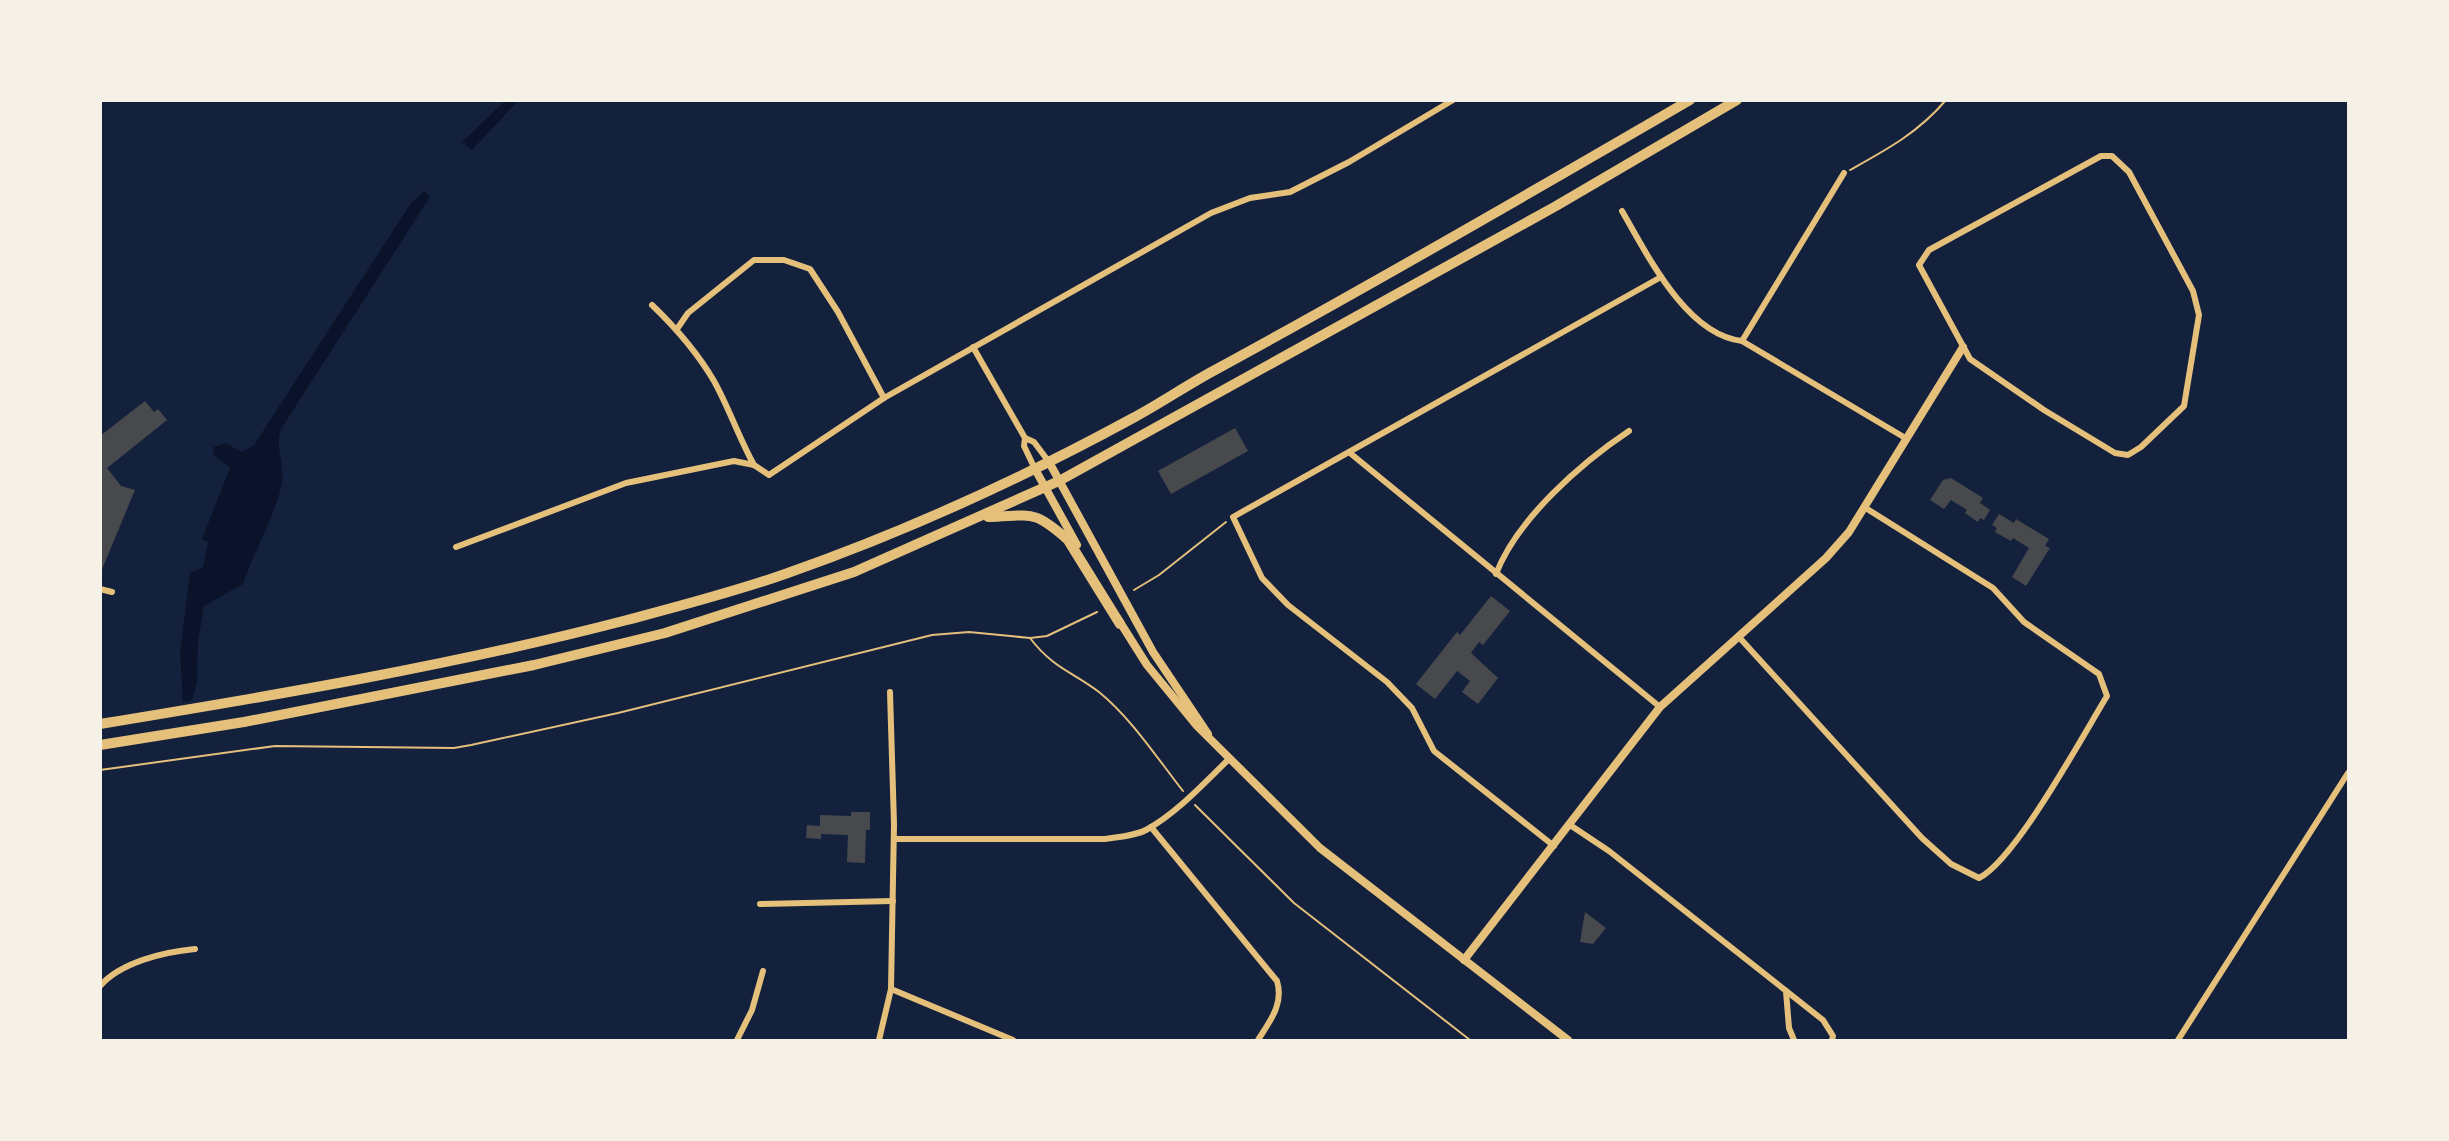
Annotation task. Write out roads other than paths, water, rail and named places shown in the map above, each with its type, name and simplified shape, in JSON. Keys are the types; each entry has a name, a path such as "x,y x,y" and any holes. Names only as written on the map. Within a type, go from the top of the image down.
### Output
{"highway":[{"path":"100,724 447,662 574,634 781,576 857,548 929,519 1035,469 1335,306 1690,100"},
{"path":"100,745 244,722 440,685 665,633 854,572 982,518 1059,481 1556,206 1737,100"},
{"path":"982,518 1029,515 1050,525 1068,540 1120,624"}],"street":[{"path":"456,547 626,483 734,461 754,465 769,475 884,398 1212,213 1250,198 1290,192 1349,162 1453,100"},
{"path":"2112,156 2129,172 2198,304 2199,315 2187,396 2180,412 2141,447 2128,455 2115,453 1970,359 1963,347 1919,265 1923,255 2092,159 2112,156"},
{"path":"1742,340 1844,173"},
{"path":"1622,211 1661,277 1689,310 1708,327 1731,339 1742,340 1907,439"},
{"path":"677,329 688,313 754,260 784,260 810,269 838,312 884,398"},
{"path":"1554,846 1434,751 1412,708 1387,682 1288,605 1262,578 1233,517 1350,453 1541,342 1661,277"},
{"path":"652,305 677,329 714,381 754,465"},
{"path":"973,347 1025,438 1034,442 1048,462 1153,652 1200,717 1211,739"},
{"path":"1464,960 1660,707 1826,558 1849,532 1963,347"},
{"path":"1496,574 1500,564 1528,523 1563,483 1594,455 1629,431"},
{"path":"1025,438 1024,446 1035,469 1120,624 1147,665 1197,726 1320,848 1568,1041"},
{"path":"1350,453 1660,707"},
{"path":"1738,636 1922,838 1951,864 1979,878 1990,872 2027,825 2108,696 2099,674 2024,622 1993,588 1864,507"},
{"path":"100,589 112,592"},
{"path":"879,1041 891,989 894,839 890,692"},
{"path":"894,839 1105,839 1137,833 1151,827 1229,759"},
{"path":"2178,1041 2349,773"},
{"path":"1570,825 1609,851 1823,1020 1833,1036 1832,1041"},
{"path":"1151,827 1278,981 1281,994 1277,1009 1258,1041"},
{"path":"759,904 893,901"},
{"path":"100,986 111,974 172,951 195,949"},
{"path":"737,1041 752,1010 763,971"},
{"path":"891,989 1013,1041"},
{"path":"1786,991 1788,1028 1794,1041"}],"water":[{"path":"505,101 518,101 472,150 462,142"},
{"path":"424,191 430,197 281,429 279,445 283,472 277,501 243,584 204,606 198,642 197,683 192,700 183,702 180,653 190,573 203,567 208,542 202,539 230,468 213,455 214,447 225,443 242,452 254,445 411,203"}]}
